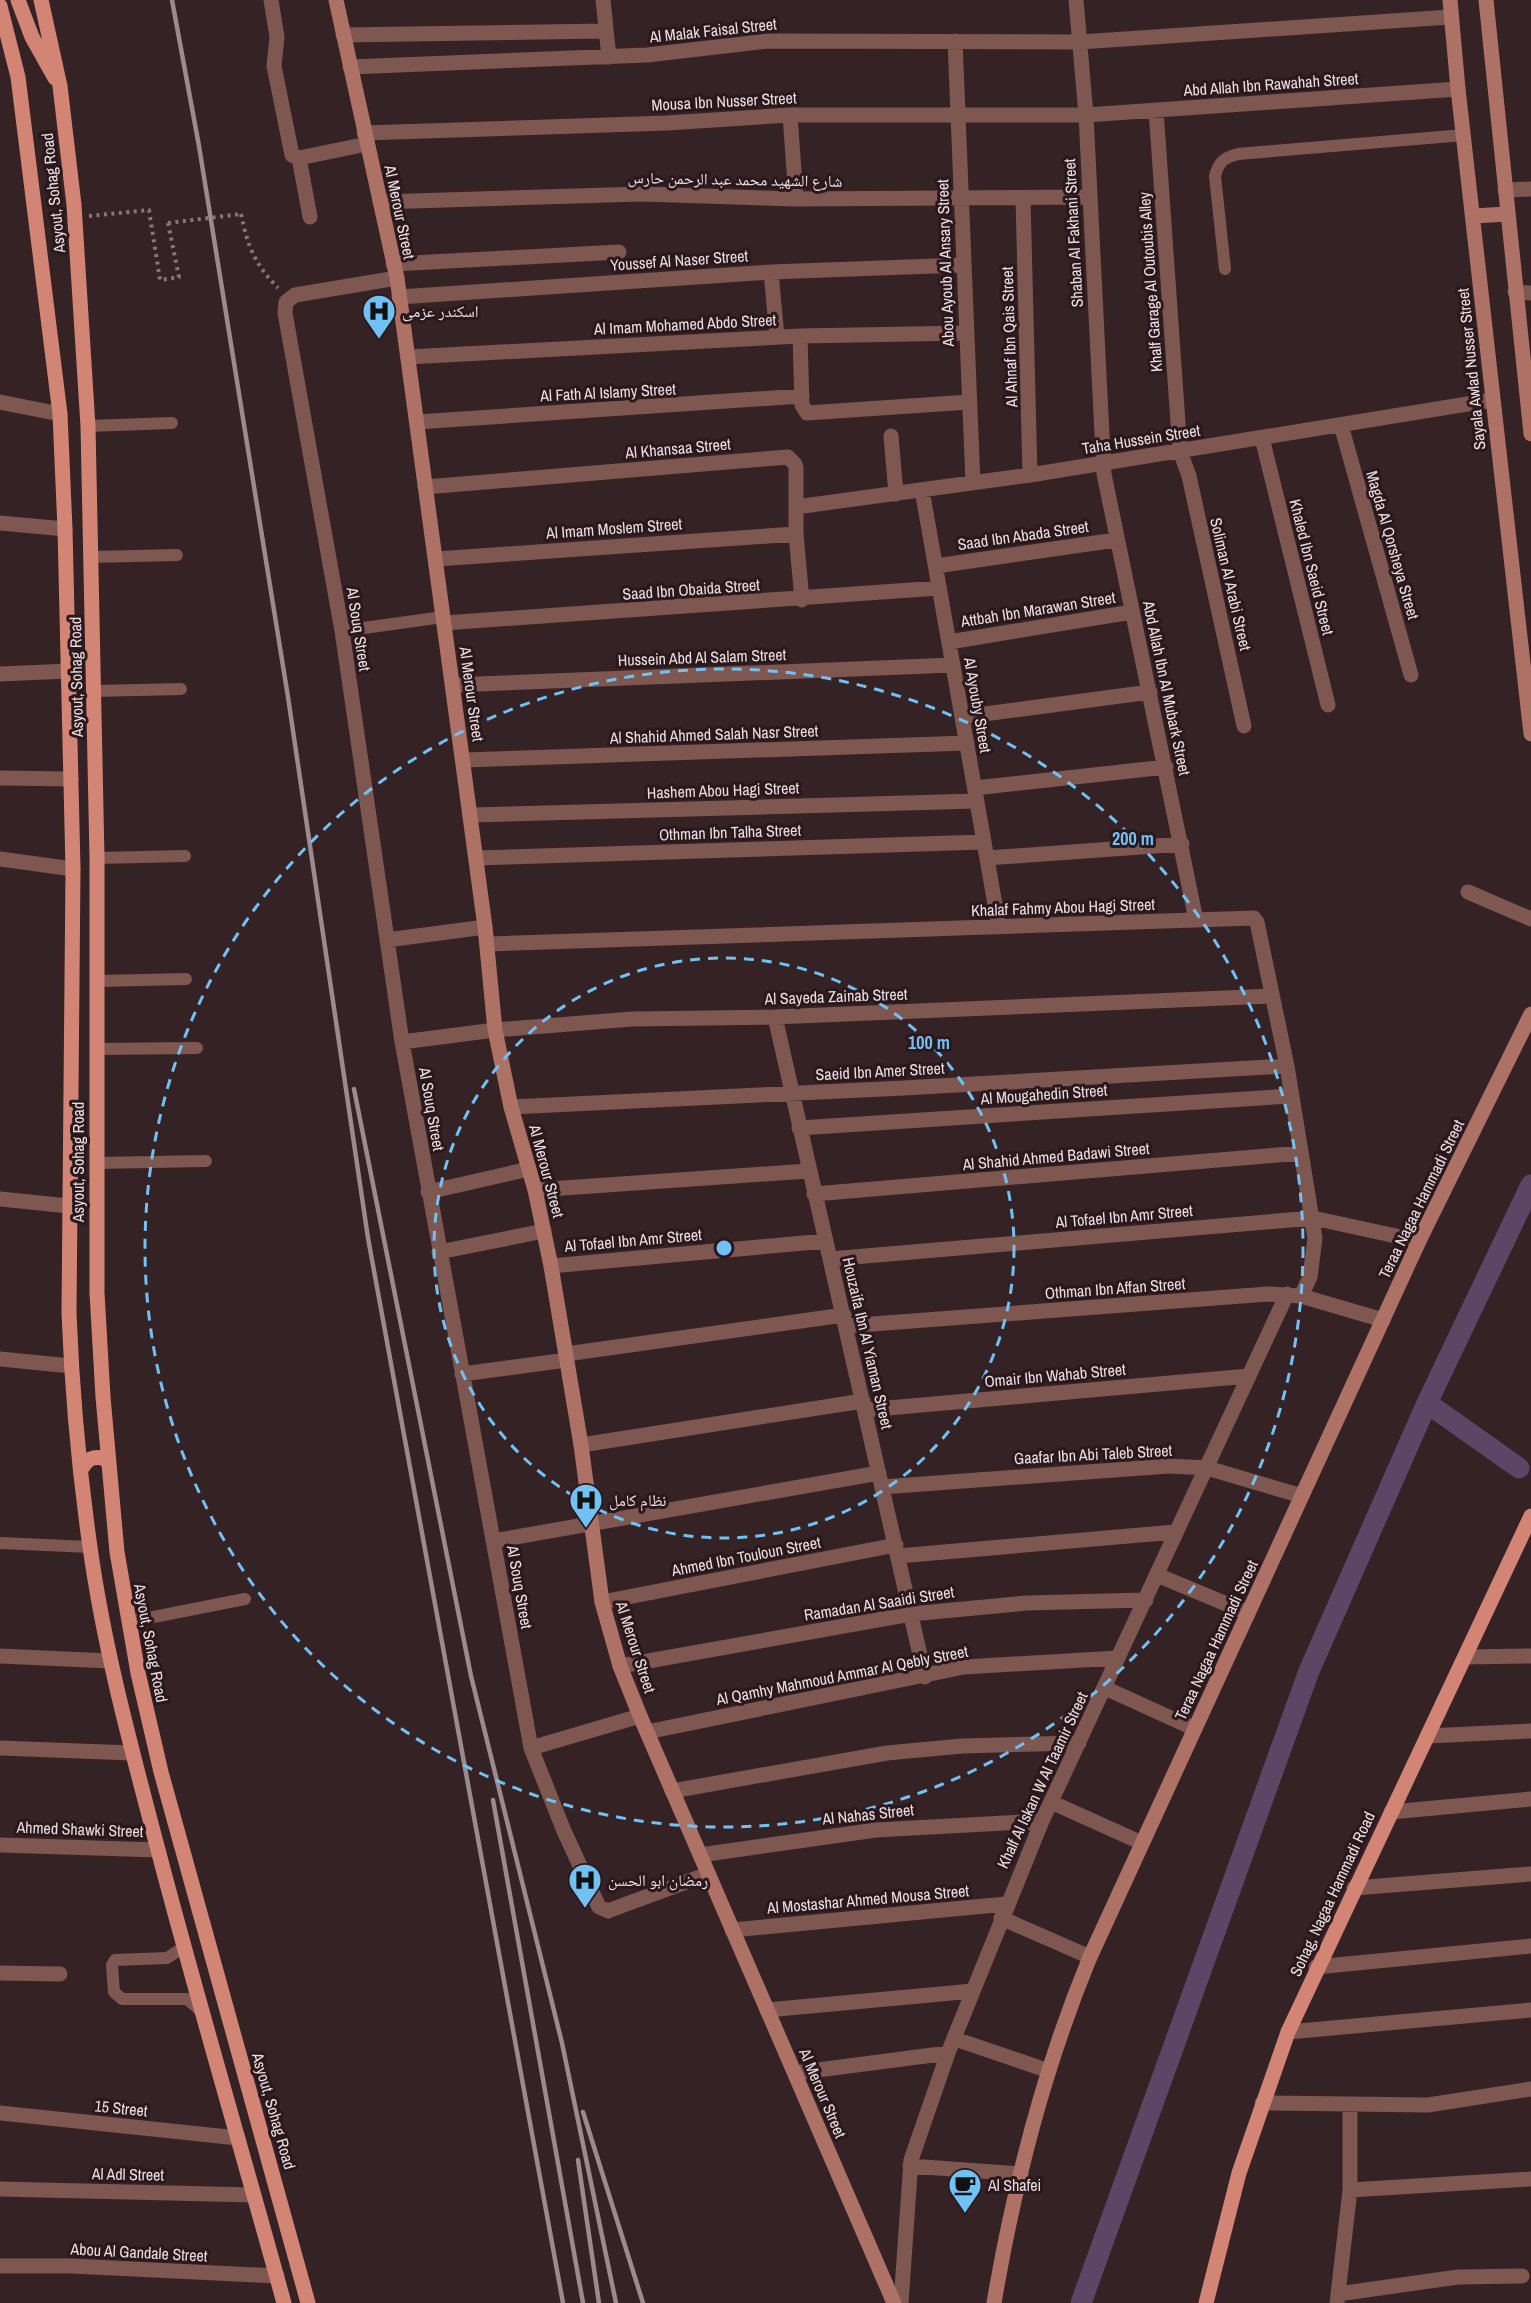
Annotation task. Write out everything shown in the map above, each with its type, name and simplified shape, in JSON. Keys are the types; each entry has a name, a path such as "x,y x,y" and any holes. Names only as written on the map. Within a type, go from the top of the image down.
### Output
{"main road":[{"path":"18,0 32,37 60,86"},
{"name":"Asyout, Sohag Road","path":"41,0 60,86 75,217 88,426 96,858 97,1293 103,1398 117,1552 128,1622 153,1742 308,2303"},
{"name":"Asyout, Sohag Road","path":"0,6 18,76 60,414 66,529 73,869 69,1206 71,1366 90,1547 111,1661 132,1753 201,2012 284,2303"},
{"path":"75,1400 82,1405 90,1406 98,1404 103,1398"},
{"path":"82,1468 87,1460 95,1456 104,1458 109,1464"},
{"name":"Sohag, Nagaa Hammadi Road","path":"1206,2303 1233,2193 1287,2032 1316,1967 1466,1658 1531,1516"},
{"path":"184,1947 208,1942"}],"street":[{"path":"271,0 277,37 275,75 291,152 299,158 310,217"},
{"name":"Al Merour Street","path":"336,0 395,271 488,944 495,1030 511,1107 535,1190 551,1266 581,1445 603,1602 620,1666 640,1716 894,2303"},
{"name":"Shaban Al Fakhani Street","path":"1076,0 1086,115 1104,464"},
{"name":"Sayala Awlad Nusser Street","path":"1450,0 1492,400 1531,734"},
{"path":"1486,0 1515,292 1528,377 1531,434"},
{"path":"608,1 606,31 609,57"},
{"name":"Al Malak Faisal Street","path":"350,67 609,57 769,41 1080,42 1450,17"},
{"path":"343,35 606,31"},
{"name":"Abou Ayoub Al Ansary Street","path":"955,41 962,265 973,483"},
{"name":"Abd Allah Ibn Rawahah Street","path":"1086,115 1458,89"},
{"name":"Khalf Garage Al Outoubis Alley","path":"1156,110 1180,451"},
{"path":"790,115 796,200"},
{"name":"Mousa Ibn Nusser Street","path":"299,158 366,138 790,115 1086,115"},
{"path":"1505,190 1531,189"},
{"name":"شارع الشهيد محمد عبد الرحمن حارس","path":"380,202 642,194 796,200 1089,196"},
{"name":"Al Ahnaf Ibn Qais Street","path":"1023,198 1030,475"},
{"path":"1474,216 1507,214"},
{"path":"290,298 395,271 620,252"},
{"name":"Youssef Al Naser Street","path":"399,297 771,272 962,265"},
{"path":"771,272 777,337"},
{"path":"1515,292 1531,293"},
{"name":"Al Souq Street","path":"290,298 286,302 285,313 342,630 402,1042 531,1748 564,1831 599,1906 608,1911 614,1910 708,1874"},
{"name":"Al Imam Mohamed Abdo Street","path":"408,357 800,336 965,333"},
{"path":"800,336 803,410 812,414 969,402"},
{"name":"Al Fath Al Islamy Street","path":"417,422 802,396"},
{"name":"Taha Hussein Street","path":"796,507 1104,464 1492,400"},
{"path":"0,402 60,414"},
{"name":"Magda Al Qorsheya Street","path":"1341,425 1411,675"},
{"path":"891,436 896,494"},
{"name":"Khaled Ibn Saeid Street","path":"1262,438 1328,705"},
{"name":"Soliman Al Arabi Street","path":"1180,451 1189,476 1244,726"},
{"name":"Al Khansaa Street","path":"425,487 788,457 795,464 796,534 802,600"},
{"name":"Abd Allah Ibn Al Mubark Street","path":"1104,464 1116,540 1166,767 1196,920"},
{"name":"Al Ayouby Street","path":"922,490 999,927"},
{"path":"0,523 66,529"},
{"name":"Al Imam Moslem Street","path":"435,559 796,534"},
{"name":"Saad Ibn Abada Street","path":"936,566 1116,540"},
{"name":"Saad Ibn Obaida Street","path":"444,620 802,600 939,588"},
{"name":"Attbah Ibn Marawan Street","path":"949,642 1132,612"},
{"name":"Hussein Abd Al Salam Street","path":"453,685 953,665"},
{"path":"0,674 69,671"},
{"path":"962,717 1150,692"},
{"name":"Al Shahid Ahmed Salah Nasr Street","path":"463,760 967,743"},
{"name":"Hashem Abou Hagi Street","path":"470,815 976,794 1166,767"},
{"path":"0,778 71,779"},
{"name":"Othman Ibn Talha Street","path":"476,858 984,842"},
{"path":"987,858 1182,844"},
{"path":"0,859 73,869"},
{"path":"1468,892 1531,920"},
{"name":"Khalaf Fahmy Abou Hagi Street","path":"488,944 1255,919 1287,1065 1290,1096 1313,1218 1314,1258 1294,1295"},
{"path":"387,940 485,927"},
{"name":"Al Sayeda Zainab Street","path":"402,1042 495,1030 632,1020 775,1017 1272,996"},
{"name":"Teraa Nagaa Hammadi Street","path":"994,2303 1021,2174 1048,2071 1090,1957 1419,1241 1531,1014"},
{"name":"Houzaifa Ibn Al Yiaman Street","path":"775,1017 808,1171 845,1320 925,1677"},
{"name":"Saeid Ibn Amer Street","path":"511,1107 1287,1065"},
{"name":"Al Mougahedin Street","path":"800,1128 1290,1096"},
{"name":"Al Shahid Ahmed Badawi Street","path":"814,1194 1301,1154"},
{"path":"428,1192 529,1169"},
{"path":"535,1190 808,1171"},
{"path":"0,1199 69,1206"},
{"name":"Al Tofael Ibn Amr Street","path":"830,1259 1313,1218 1419,1241"},
{"path":"439,1252 544,1231"},
{"name":"Al Tofael Ibn Amr Street","path":"551,1266 826,1241"},
{"name":"Othman Ibn Affan Street","path":"462,1374 567,1357 845,1320 1294,1295 1383,1320"},
{"name":"Khalf Al Iskan W Al Taamir Street","path":"901,2303 910,2166 913,2151 948,2053 1042,1821 1249,1376 1294,1295"},
{"path":"0,1359 71,1366"},
{"name":"Omair Ibn Wahab Street","path":"581,1445 864,1406 1249,1376"},
{"name":"Gaafar Ibn Abi Taleb Street","path":"493,1541 881,1480 1127,1468 1207,1468 1302,1496"},
{"name":"Ahmed Ibn Touloun Street","path":"603,1602 897,1550 1175,1532"},
{"path":"1157,1575 1248,1613"},
{"name":"Ramadan Al Saaidi Street","path":"620,1666 911,1614 1027,1603 1146,1600"},
{"path":"0,1656 111,1661"},
{"path":"1466,1658 1531,1656"},
{"name":"Al Qamhy Mahmoud Ammar Al Qebly Street","path":"647,1732 925,1677 964,1667 1117,1658"},
{"path":"1105,1688 1195,1729"},
{"path":"531,1748 640,1716"},
{"path":"1428,1736 1531,1731"},
{"path":"672,1791 896,1752 962,1746 1079,1743"},
{"path":"0,1748 132,1753"},
{"path":"1391,1812 1531,1799"},
{"path":"1051,1802 1142,1843"},
{"name":"Al Nahas Street","path":"700,1855 876,1830 1042,1821"},
{"name":"Ahmed Shawki Street","path":"0,1845 158,1850"},
{"path":"1354,1888 1531,1874"},
{"path":"1004,1911 1090,1957"},
{"name":"Al Mostashar Ahmed Mousa Street","path":"732,1930 1004,1911"},
{"path":"1316,1967 1531,1946"},
{"path":"0,1973 60,1974"},
{"path":"767,2010 973,1991"},
{"path":"1287,2032 1531,2010"},
{"path":"955,2038 1048,2071"},
{"path":"795,2073 948,2053"},
{"path":"1262,2103 1350,2106 1428,2105 1531,2089"},
{"path":"1350,2106 1350,2190 1337,2298 1458,2277 1522,2276"},
{"name":"15 Street","path":"0,2113 238,2138"},
{"path":"910,2166 1021,2174"},
{"path":"1350,2190 1531,2179"},
{"name":"Al Adl Street","path":"0,2189 254,2195"},
{"name":"Abou Al Gandale Street","path":"0,2266 72,2266 276,2276"}],"lane":[{"path":"1225,269 1215,176 1218,165 1225,158 1238,154 1464,135"},
{"path":"88,426 172,423"},
{"path":"92,557 177,555"},
{"path":"342,630 444,620"},
{"path":"94,691 182,689"},
{"path":"96,858 185,856"},
{"path":"97,981 186,979"},
{"path":"96,1049 196,1048"},
{"path":"96,1163 206,1161"},
{"path":"0,1543 90,1547"},
{"path":"128,1622 245,1599"},
{"path":"184,1947 167,1958 115,1960 112,1965 114,1992 122,1999 187,1999 201,2012"}],"path":[{"path":"75,217 149,210 160,280 179,277 168,223 242,214 248,248 272,282 290,298"}],"waterway":[{"path":"1081,2303 1309,1671 1427,1403 1531,1185"},
{"path":"1427,1403 1519,1468"}],"railway":[{"path":"172,0 199,146 288,697 368,1238 563,2303"},
{"path":"354,1089 471,1676 562,2043 616,2303"},
{"path":"493,1800 583,2303"},
{"path":"583,2112 643,2303"},
{"path":"578,2160 599,2303"}],"place":[{"name":"اسكندر عزمى","path":"379,340"},
{"name":"نظام كامل","path":"586,1529"},
{"name":"رمضان ابو الحسن","path":"585,1909"},
{"name":"Al Shafei","path":"965,2214"}]}
